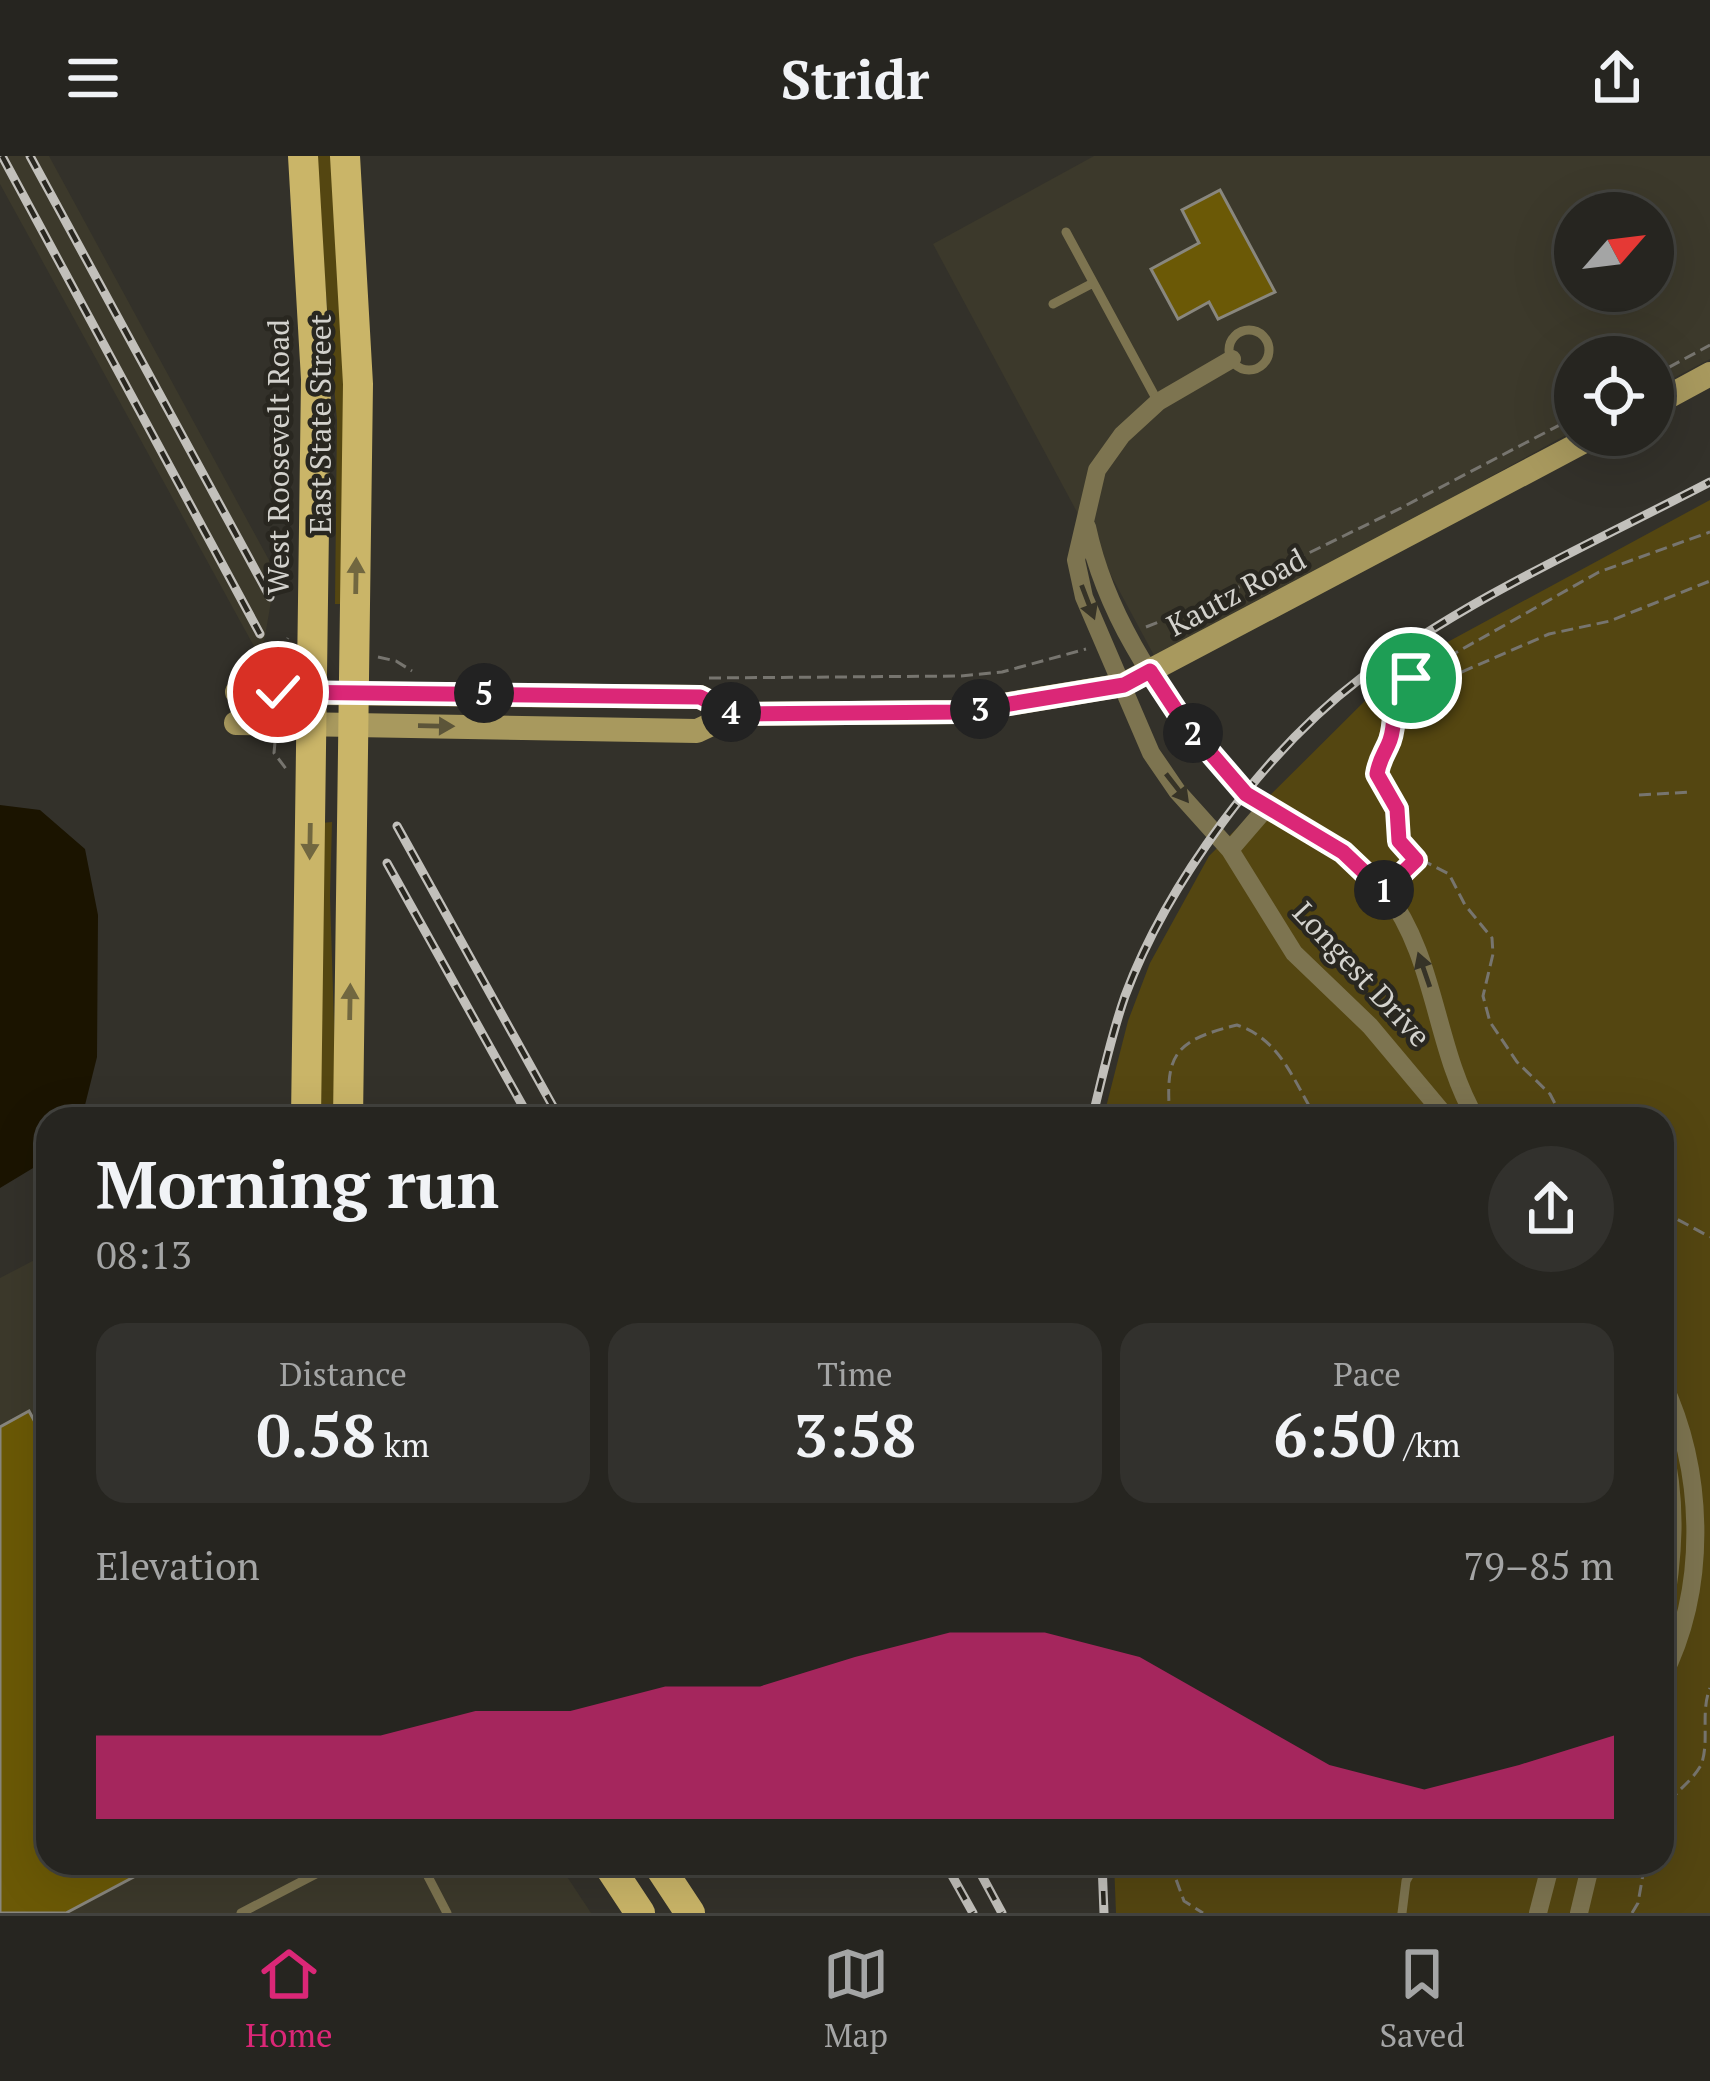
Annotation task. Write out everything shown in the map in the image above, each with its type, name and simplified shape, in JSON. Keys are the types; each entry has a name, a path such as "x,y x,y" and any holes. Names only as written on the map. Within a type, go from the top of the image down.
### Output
{"main road":[{"name":"West Roosevelt Road","path":"303,156 316,379 306,1107"},
{"name":"East State Street","path":"345,156 358,385 354,693"},
{"path":"348,1107 354,693"},
{"path":"615,1875 640,1913"},
{"path":"665,1875 690,1913"}],"street":[{"name":"Longest Drive","path":"1232,359 1158,403 1122,435 1097,470 1076,560 1084,597 1151,753 1177,791 1230,850 1294,953 1400,1058 1439,1107"},
{"path":"1674,394 1710,374"},
{"name":"Kautz Road","path":"237,692 312,709 354,725 697,731 734,714 961,712 1124,685 1556,456"},
{"name":"Longest Drive","path":"1084,515 1102,586 1183,721 1246,794 1343,852 1384,891 1409,929 1427,971 1451,1067 1471,1107"},
{"name":"Kautz Road","path":"236,723 312,709 354,693 700,697 734,714"},
{"path":"1230,850 1267,807"},
{"path":"1674,1417 1689,1462 1695,1562 1674,1655"},
{"path":"1674,1505 1674,1550"},
{"path":"1538,1913 1548,1875"},
{"path":"1579,1913 1589,1875"}],"lane":[{"path":"1066,232 1158,403"},
{"path":"1053,304 1093,283"},
{"path":"1252,330 1267,341 1268,357 1258,368 1243,369 1232,359 1231,341 1240,332 1252,330"},
{"path":"241,1913 314,1875"},
{"path":"427,1875 447,1913"},
{"path":"1402,1913 1409,1875"}],"path":[{"path":"1674,365 1710,345"},
{"path":"1144,628 1401,508 1554,428"},
{"path":"1391,741 1393,708 1411,678 1599,572 1710,532"},
{"path":"1557,1107 1490,1022 1483,996 1492,938 1465,905 1450,874 1416,860 1399,841 1397,809 1377,774 1382,755 1417,701 1441,682 1549,634 1610,621 1710,580"},
{"path":"696,678 961,676 1020,668 1088,648"},
{"path":"375,657 396,661 420,674"},
{"path":"1639,795 1690,791"},
{"path":"1384,891 1416,860"},
{"path":"1169,1107 1167,1076 1177,1054 1185,1045 1237,1025 1283,1058 1310,1107"},
{"path":"1674,1218 1710,1238"},
{"path":"1674,1793 1702,1763 1706,1750 1703,1704 1710,1688"},
{"path":"1174,1875 1184,1901 1202,1913"},
{"path":"1632,1913 1644,1875"}],"shaded area":[{"path":"0,156 49,156 276,573 261,659 0,184"},
{"path":"314,156 333,156 342,260 345,604 335,604 337,420"},
{"path":"1094,156 1710,156 1710,359 1674,378 1674,336 1554,336 1554,442 1157,661 933,244"},
{"path":"1710,500 1710,1913 1116,1913 1114,1875 1674,1875 1674,1107 1106,1107 1128,1021 1150,963 1209,856 1396,670"},
{"path":"0,805 40,810 85,849 98,915 97,1057 84,1107 36,1107 36,1166 0,1188"},
{"path":"332,822 337,1107 318,1107 321,823"},
{"path":"36,1259 36,1875 566,1875 591,1913 0,1913 0,1278"}],"building":[{"path":"1220,190 1275,292 1218,319 1209,302 1178,319 1151,269 1199,243 1182,210"},
{"path":"29,1411 36,1424 36,1875 137,1875 66,1913 0,1913 0,1427"}],"railway":[{"path":"2,156 260,634"},
{"path":"30,156 270,597"},
{"path":"1095,1107 1125,996 1166,909 1223,822 1290,743 1361,678 1444,622 1710,482"},
{"path":"397,826 553,1107"},
{"path":"387,863 523,1107"},
{"path":"952,1875 973,1913"},
{"path":"981,1875 1002,1913"},
{"path":"1102,1875 1104,1913"}],"route":[{"path":"278,692 700,697 734,714 961,712 1124,685 1150,671 1183,721 1246,794 1343,852 1384,891 1416,860 1399,841 1397,809 1377,774 1391,741 1393,708 1411,678"}]}
